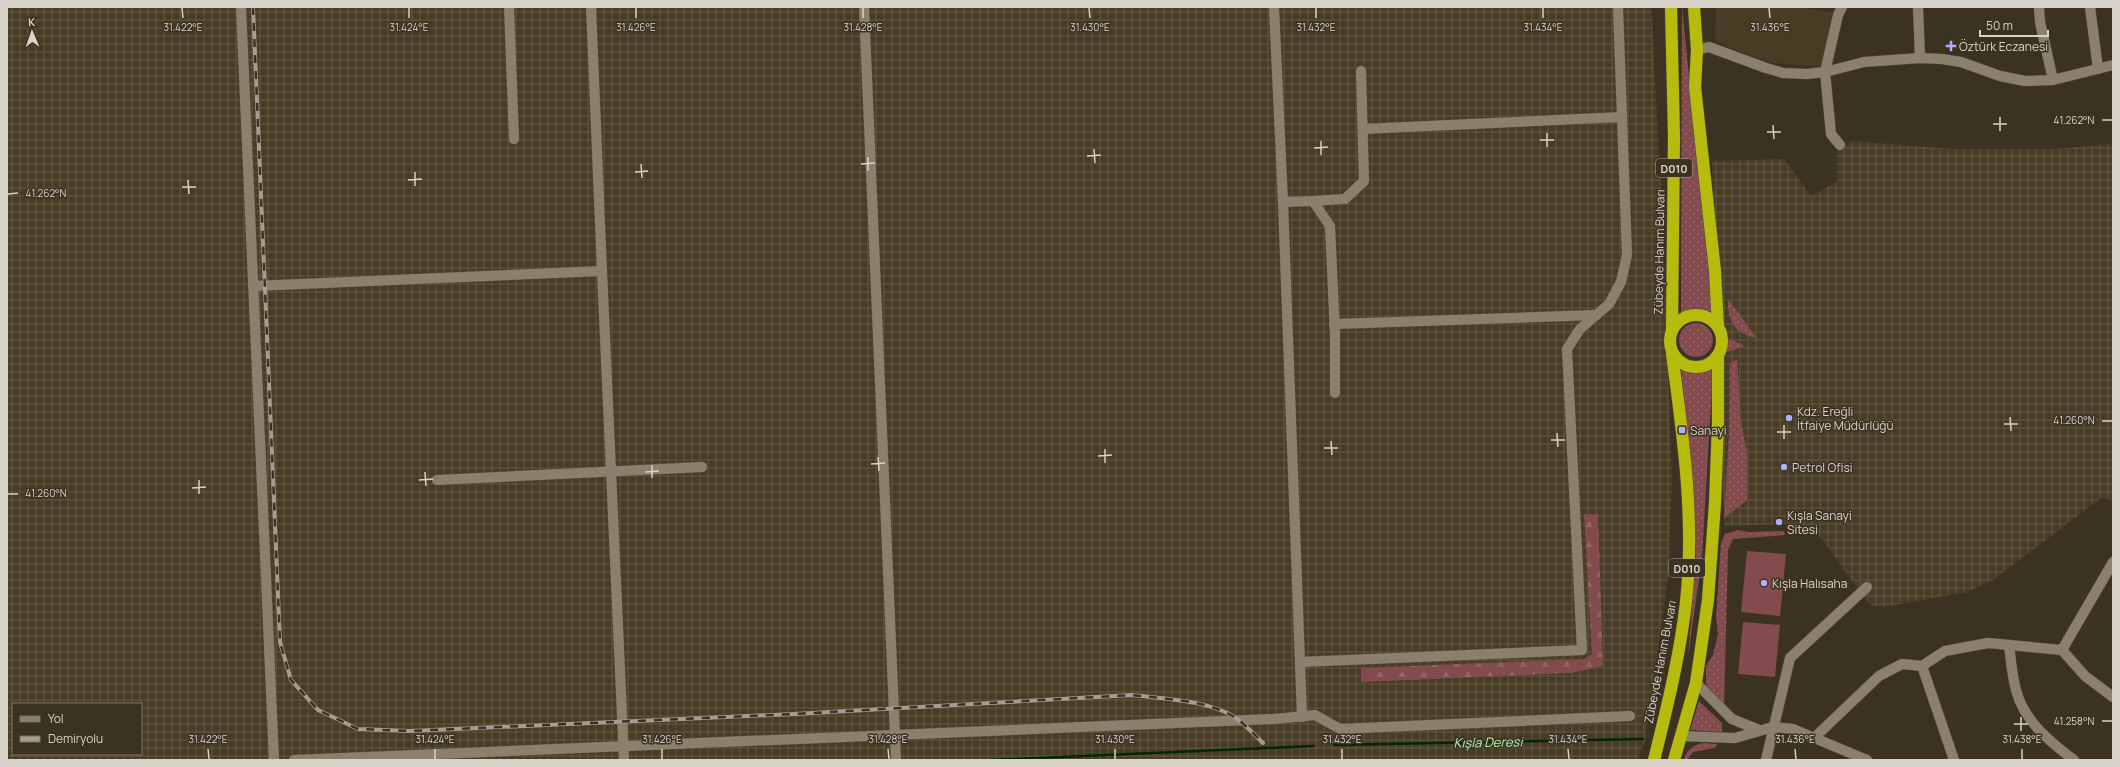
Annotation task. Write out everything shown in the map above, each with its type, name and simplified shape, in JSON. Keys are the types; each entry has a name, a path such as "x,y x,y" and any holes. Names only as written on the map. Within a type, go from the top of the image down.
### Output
{"highway":[{"name":"Zübeyde Hanım Bulvarı","path":"1654,760 1675,672 1686,601 1688,540 1687,463 1669,337 1672,329 1674,136 1671,7"},
{"name":"D010","path":"1674,760 1696,683 1708,600 1714,528 1718,424 1718,355 1722,340 1718,327 1715,271 1694,87 1697,50 1694,7"},
{"name":"Zübeyde Hanım Bulvarı","path":"1672,329 1683,317 1694,314 1706,316 1718,327"},
{"path":"1672,354 1678,361 1695,367 1704,366 1718,355"}],"street":[{"path":"241,7 274,760"},
{"path":"509,7 514,139"},
{"path":"591,7 624,760"},
{"path":"864,7 896,760"},
{"path":"1274,7 1283,202 1302,717"},
{"path":"1300,662 1582,650 1567,348 1580,329 1609,304 1621,282 1627,255 1618,7"},
{"path":"1918,7 1920,58"},
{"path":"2039,7 2040,22 2053,80"},
{"path":"2090,7 2098,69"},
{"path":"1839,8 1825,72 1831,134 1840,145"},
{"path":"1697,50 1710,47 1783,73 1825,72 1864,62 1920,58 1961,62 2000,76 2025,81 2053,80 2113,65"},
{"path":"1283,202 1345,199 1364,181 1361,71"},
{"path":"1363,129 1622,117"},
{"path":"1313,201 1330,226 1335,393"},
{"path":"253,286 602,271"},
{"path":"1334,324 1596,315"},
{"path":"437,480 702,467"},
{"path":"2062,650 2113,562"},
{"path":"1766,760 1790,658 1867,587"},
{"path":"1814,738 1880,676 1902,664 1922,666 1945,651 1988,643 2062,650 2085,676 2113,697"},
{"path":"2009,645 2016,691 2026,713 2045,739 2074,760"},
{"path":"1922,666 1954,760 1945,760"},
{"path":"1696,683 1732,719 1759,730"},
{"path":"294,760 624,747 1302,717 1316,715 1340,729 1630,716"},
{"path":"1681,736 1734,738 1773,726 1793,729 1867,760"}],"shaded area":[{"path":"7,7 1651,7 1662,208 1672,481 1668,578 1645,742 1637,760 7,760"},
{"path":"1716,7 1801,7 1833,13 1821,66 1771,63 1733,49 1715,40"},
{"name":"Kışla Sanayi Sitesi","path":"1852,141 1953,149 2053,149 2113,144 2113,500 2101,498 1993,580 1967,592 1884,607 1873,606 1864,598 1823,540 1814,532 1803,526 1790,524 1725,526 1718,424 1718,355 1722,341 1718,327 1714,263 1712,161 1784,159 1811,196 1837,182 1837,151"}],"green space":[{"path":"1682,7 1713,312 1696,309 1681,313"},
{"path":"1728,299 1757,338 1743,334 1734,325 1729,314"},
{"path":"1696,323 1708,328 1713,340 1708,352 1696,357 1684,352 1679,340 1684,328"},
{"path":"1727,338 1745,346 1727,352"},
{"path":"1737,359 1741,421 1747,453 1747,500 1724,518 1729,434 1730,364"},
{"path":"1713,369 1702,557 1688,657 1696,556 1689,448 1681,370 1702,372"},
{"path":"1584,514 1598,514 1603,666 1571,673 1361,682 1361,668 1584,659 1592,654"},
{"path":"1738,530 1748,532 1784,531 1785,535 1733,539 1728,550 1724,710 1711,695 1706,684 1706,666 1713,655 1718,634 1716,617 1721,543 1725,534"},
{"name":"Kışla Halısaha","path":"1747,551 1786,554 1780,616 1741,612"},
{"name":"Kışla Halısaha","path":"1743,622 1780,625 1775,677 1738,674"},
{"path":"1699,701 1722,723 1722,732 1690,730"},
{"path":"1704,743 1718,744 1714,748 1693,752 1687,760 1684,760 1691,748"}],"waterway":[{"name":"Kışla Deresi","path":"1334,745 1643,739"},
{"name":"Kışla Deresi","path":"992,760 1314,746"}],"railway":[{"path":"253,7 280,642 291,680 318,710 358,729 410,731 794,714 1132,695 1173,699 1217,709 1240,721 1263,743"}],"place":[{"name":"Öztürk Eczanesi","path":"1951,46"},
{"name":"Kdz. Ereğli İtfaiye Müdürlüğü","path":"1789,418"},
{"name":"Sanayi","path":"1682,430"},
{"name":"Petrol Ofisi","path":"1784,467"},
{"name":"Kışla Sanayi Sitesi","path":"1779,522"},
{"name":"Kışla Halısaha","path":"1764,583"}]}
